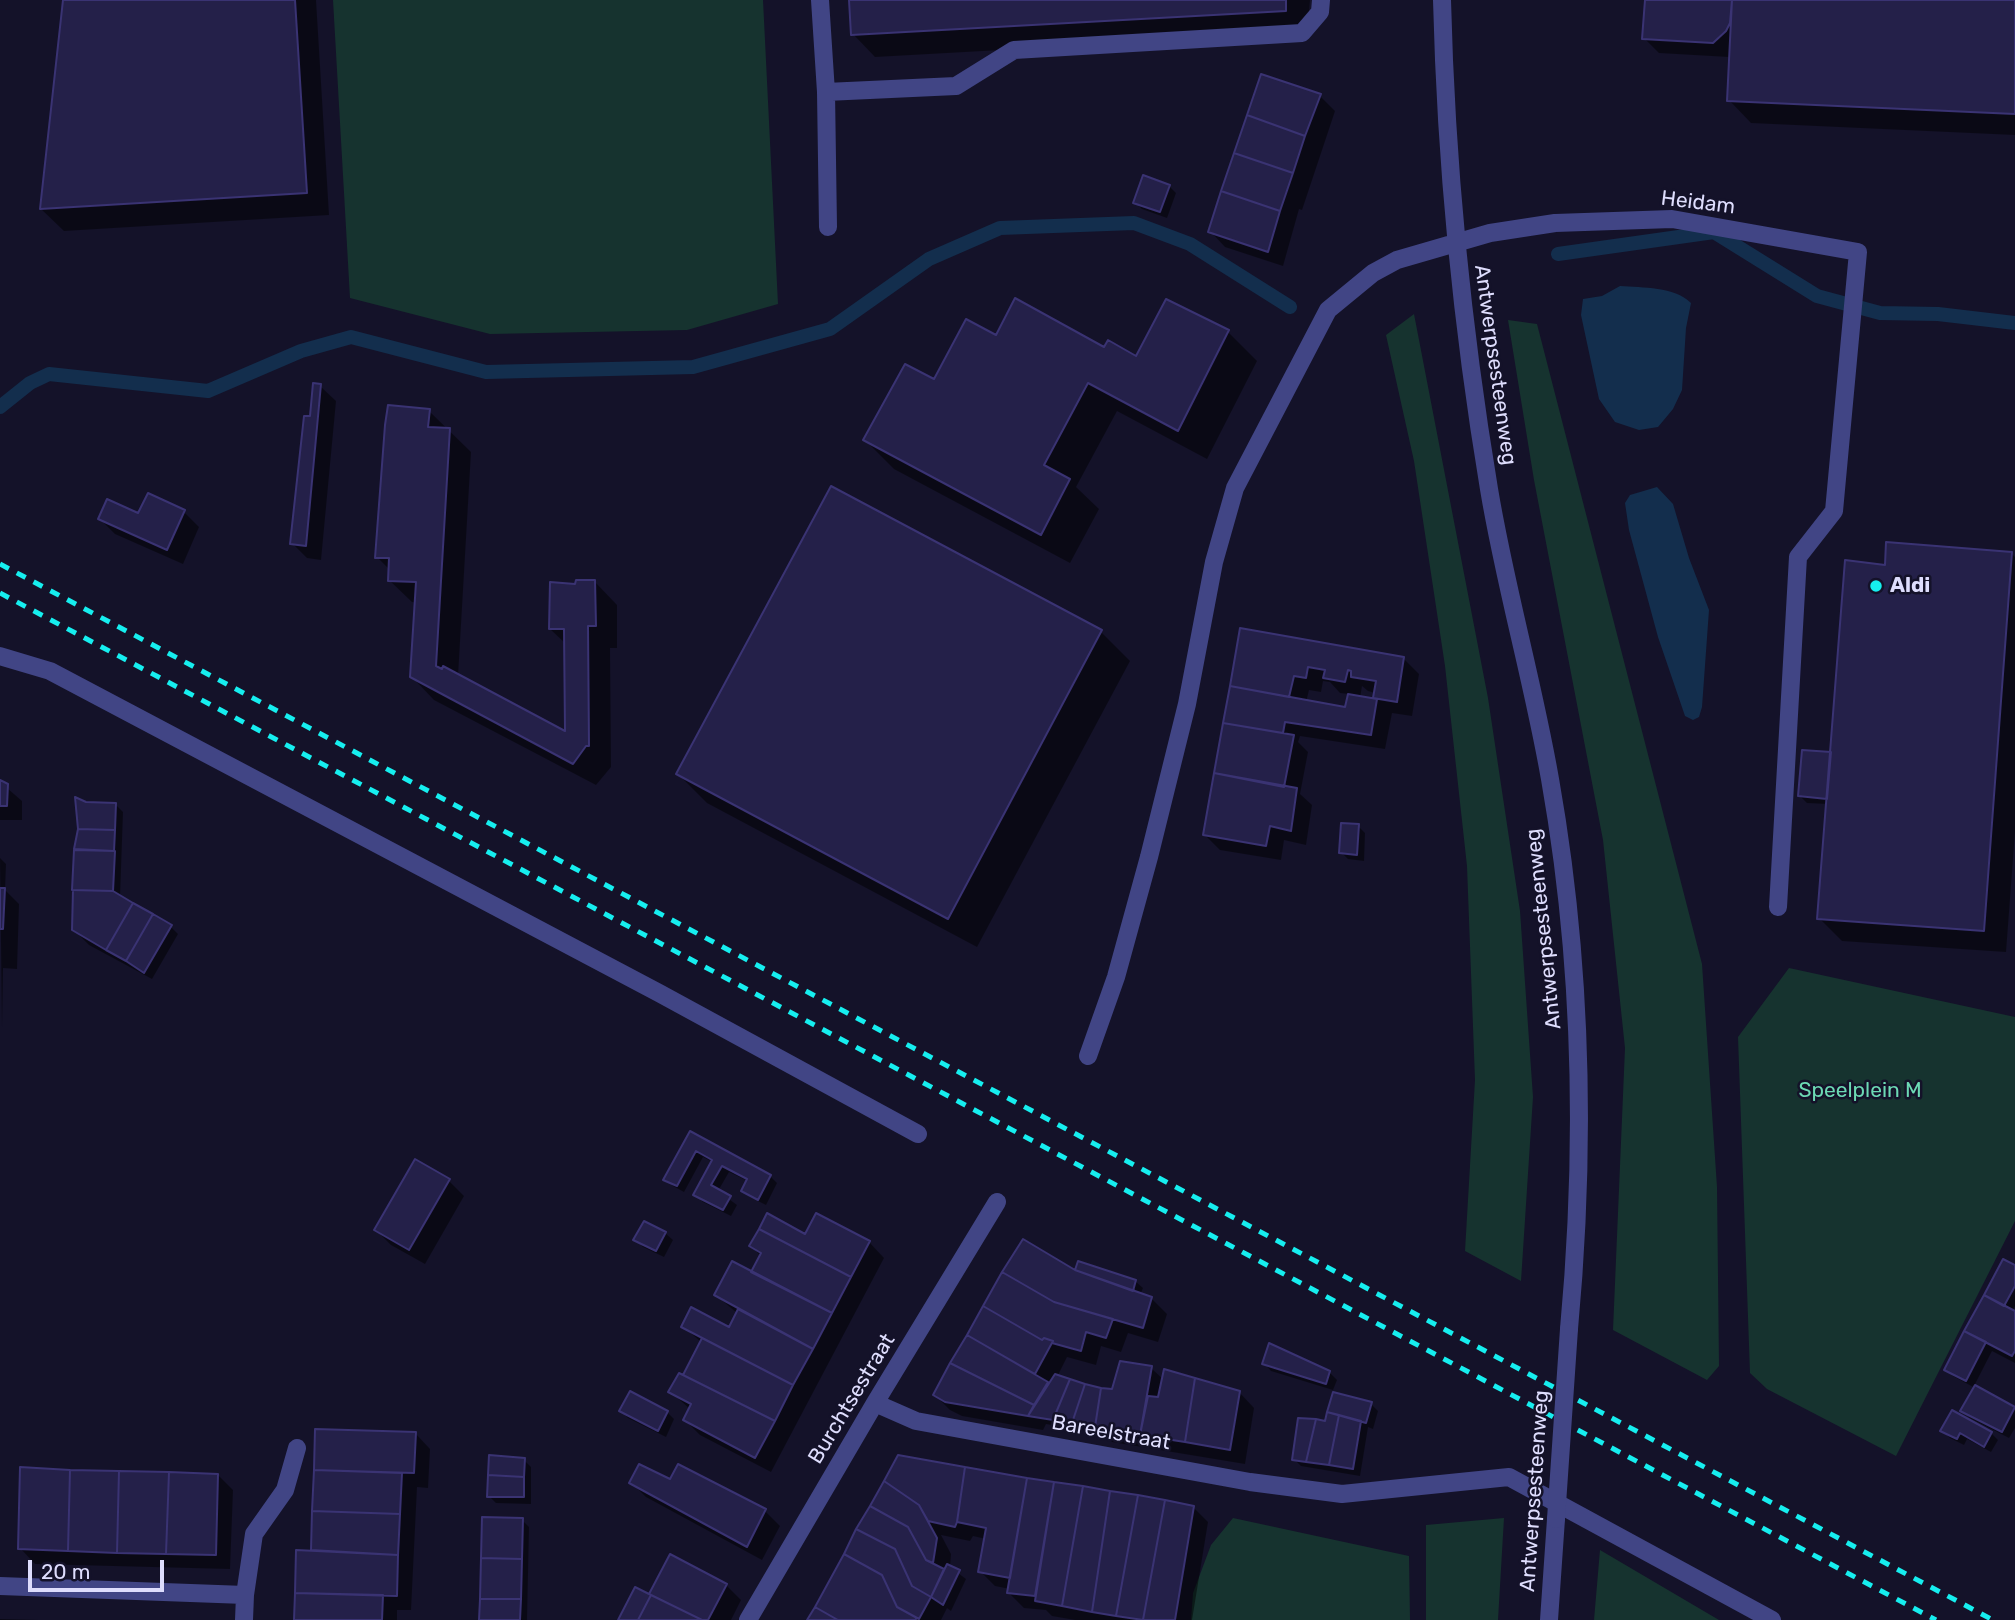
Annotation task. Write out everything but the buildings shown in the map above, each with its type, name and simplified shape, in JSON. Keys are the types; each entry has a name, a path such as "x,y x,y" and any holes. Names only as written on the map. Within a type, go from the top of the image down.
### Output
{"street":[{"path":"820,0 826,92 828,227"},
{"path":"826,92 956,86 1014,50 1302,33 1320,12 1321,0"},
{"name":"Antwerpsesteenweg","path":"1442,0 1455,241 1489,490 1551,782 1567,900 1578,1031 1579,1094 1569,1329 1549,1620"},
{"name":"Heidam","path":"1455,241 1555,223 1672,219 1858,252 1834,511 1798,557 1777,907"},
{"name":"Antwerpsesteenweg","path":"1088,1056 1116,976 1149,857 1187,704 1213,562 1235,488 1328,310 1373,273 1396,260 1455,241"},
{"path":"0,656 50,671 659,993 918,1134"},
{"name":"Burchtsestraat","path":"748,1620 997,1202"},
{"name":"Bareelstraat","path":"875,1403 916,1420 1250,1482 1342,1494 1509,1477 1772,1620"},
{"path":"244,1620 254,1534 285,1490 297,1448"},
{"path":"0,1586 245,1595"}],"green space":[{"path":"333,0 763,0 778,304 687,330 490,334 350,298"},
{"path":"1414,314 1488,698 1520,911 1533,1097 1521,1281 1465,1251 1475,1080 1467,866 1445,666 1414,461 1386,335"},
{"path":"1508,320 1537,324 1702,964 1717,1187 1719,1366 1707,1380 1613,1330 1625,1048 1603,840 1534,480"},
{"name":"Speelplein M","path":"1789,968 2015,1017 2015,1221 1896,1456 1767,1389 1750,1373 1738,1037"},
{"path":"1233,1518 1409,1556 1410,1620 1191,1620 1193,1593 1211,1545"},
{"path":"1504,1518 1498,1620 1426,1620 1426,1525"},
{"path":"1600,1550 1719,1620 1594,1620"}],"water":[{"path":"1620,286 1676,293 1691,303 1686,328 1682,390 1673,409 1658,427 1639,430 1615,422 1599,399 1581,315 1583,299 1602,296"},
{"path":"1657,487 1673,504 1689,558 1709,610 1702,707 1699,717 1693,720 1685,716 1658,637 1629,530 1625,503 1630,495"}],"waterway":[{"path":"0,407 30,383 49,374 208,391 301,351 351,337 486,372 693,367 830,329 929,259 1000,228 1134,223 1190,244 1290,307"},
{"path":"1558,254 1714,232 1817,296 1880,313 1938,314 2015,323"}],"railway":[{"path":"0,564 1993,1620"},
{"path":"0,593 1936,1620"}],"place":[{"name":"Aldi","path":"1876,586"}]}
